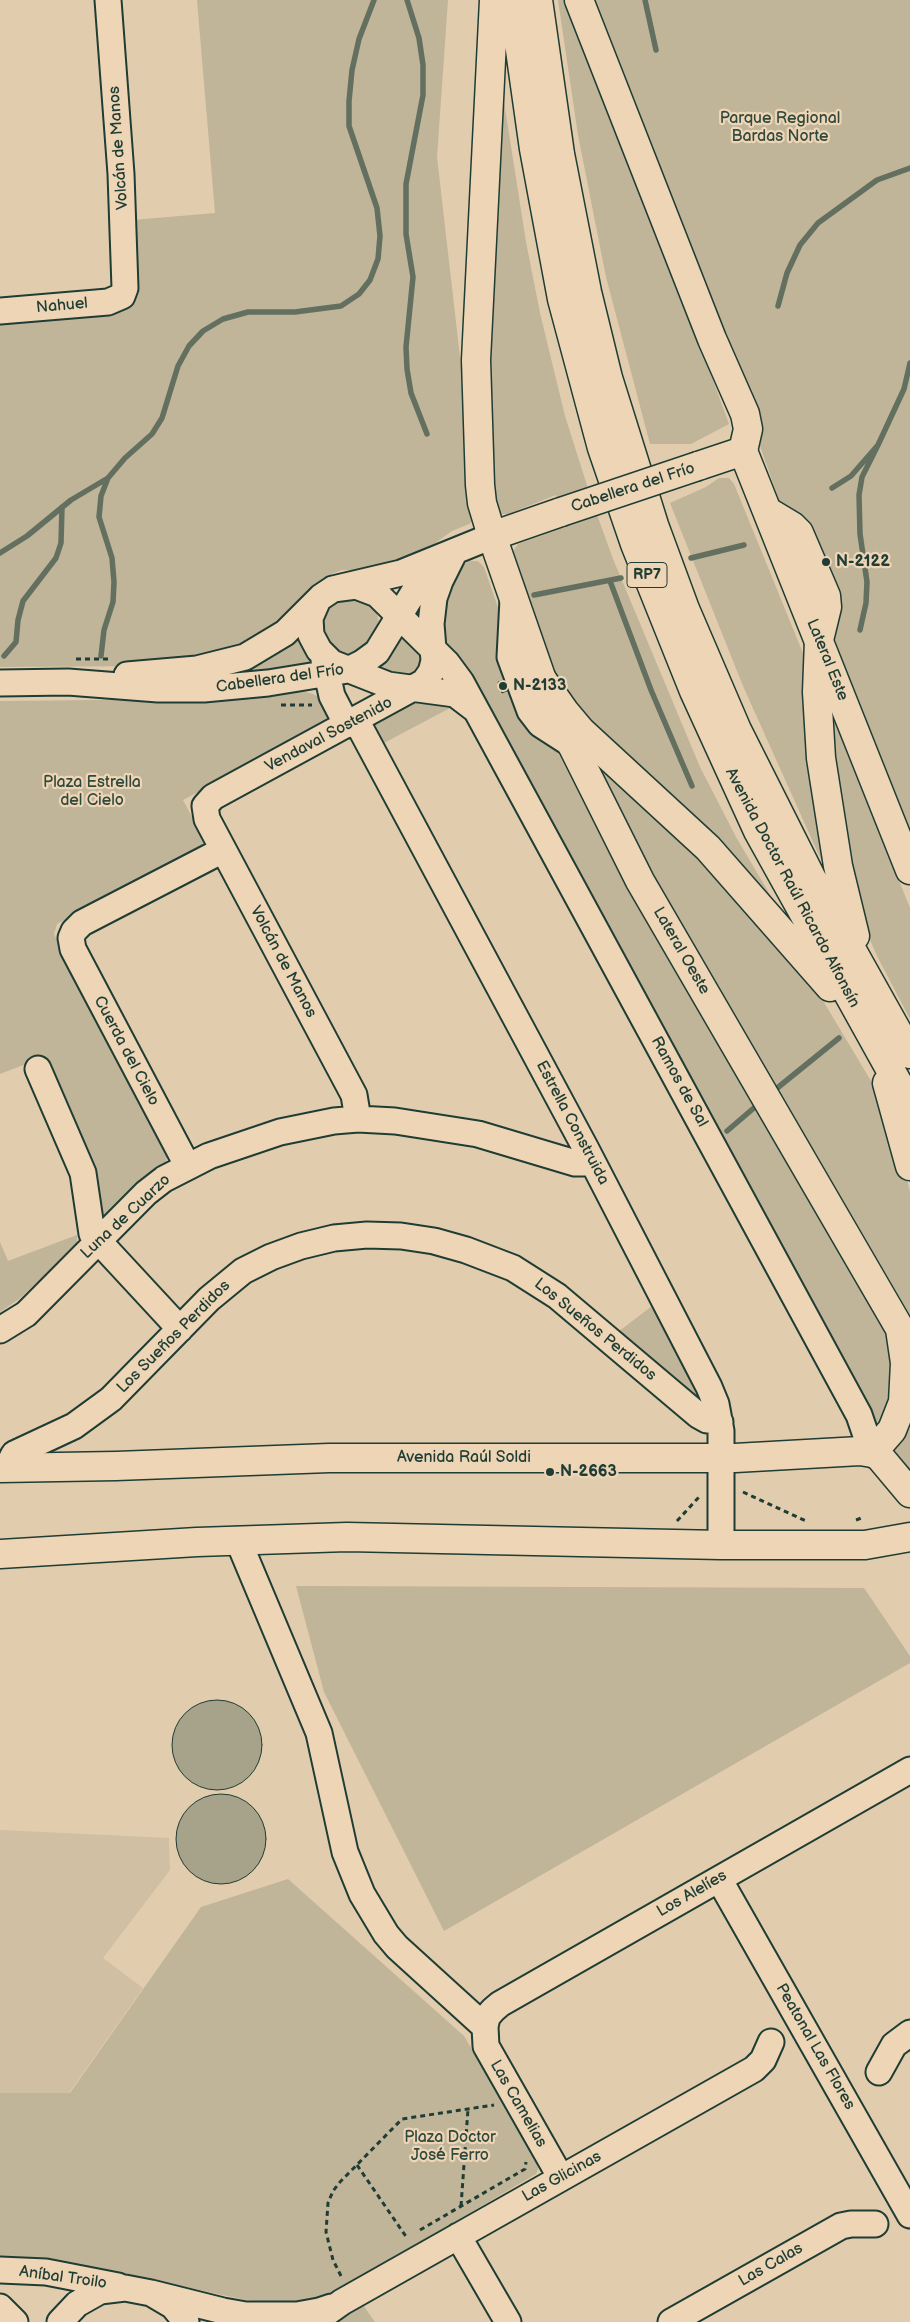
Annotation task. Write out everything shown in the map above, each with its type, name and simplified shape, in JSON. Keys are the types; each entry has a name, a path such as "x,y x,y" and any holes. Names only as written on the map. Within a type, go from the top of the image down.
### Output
{"main road":[{"name":"Lateral Oeste","path":"494,0 476,360 480,484 482,503 492,536 541,678 571,744 640,881 905,1338"},
{"name":"Avenida Doctor Raúl Ricardo Alfonsín","path":"513,0 534,149 562,299 588,398 621,504 673,643 721,751 770,853 910,1105"},
{"name":"Avenida Doctor Raúl Ricardo Alfonsín","path":"538,0 553,111 579,256 608,378 645,499 685,609 737,730 810,877 910,1054"},
{"path":"579,0 712,340 745,414 748,429 743,451 767,511 800,533 826,596 827,607 819,640 818,726 830,815 846,904 872,988"},
{"name":"Cabellera del Frío","path":"492,536 743,451"},
{"name":"Lateral Este","path":"819,640 910,870"},
{"path":"541,678 565,712 590,740 676,817 723,864 872,1038 910,1166"},
{"path":"905,1338 903,1402 892,1430 872,1453 884,1461 910,1493"},
{"name":"Avenida Raúl Soldi","path":"3,1468 110,1467 310,1458 722,1458 856,1451 872,1453"},
{"path":"0,1554 238,1540 365,1537 721,1545 865,1545 910,1537"}],"street":[{"name":"Volcán de Manos","path":"108,0 124,214 126,280 122,296"},
{"name":"Nahuel","path":"0,311 108,302 122,296"},
{"name":"Cabellera del Frío","path":"0,683 69,671 197,669 234,661 256,652 275,640 325,595 392,576 492,536"},
{"name":"Cabellera del Frío","path":"69,671 158,690 204,690 362,663 377,652 421,583 460,549"},
{"name":"Vendaval Sostenido","path":"205,806 213,797 424,682 431,672 434,650 431,624 432,606 440,581 460,549"},
{"name":"Ramos de Sal","path":"325,595 348,585 363,587 377,594 457,675 859,1415 872,1453"},
{"name":"Estrella Construida","path":"325,595 311,612 310,628 313,640 332,667 332,696 351,722 593,1162 709,1387 720,1422 722,1458 721,1545"},
{"path":"513,597 510,657 530,711 540,724 571,744"},
{"name":"Ramos de Sal","path":"332,667 388,685 455,694 468,702 479,714"},
{"name":"Volcán de Manos","path":"205,806 207,819 354,1095 358,1119"},
{"name":"Cuerda del Cielo","path":"187,1166 73,949 72,934 82,923 223,850"},
{"path":"38,1069 83,1173 87,1193 89,1224 98,1242 180,1328"},
{"name":"Luna de Cuarzo","path":"0,1330 26,1314 150,1190 164,1179 187,1166 231,1147 280,1132 321,1123 358,1119 396,1121 448,1128 499,1140 571,1162 593,1162"},
{"name":"Los Sueños Perdidos","path":"3,1468 14,1454 67,1429 111,1399 230,1280 257,1264 286,1252 317,1242 342,1237 384,1235 417,1238 466,1250 497,1261 528,1276 571,1308 698,1415 707,1420 720,1422"},
{"path":"238,1540 319,1733 345,1852 362,1894 386,1934 397,1947 485,2027"},
{"name":"Los Alelíes","path":"485,2027 487,2017 500,2004 910,1770"},
{"name":"Peatonal Las Flores","path":"719,1879 910,2215"},
{"name":"Las Camelias","path":"485,2027 486,2046 489,2054 561,2178"},
{"path":"879,2072 894,2045 910,2033"},
{"name":"Las Glicinas","path":"151,2293 222,2311 271,2316 319,2311 338,2291 458,2236 754,2069 763,2060 771,2042"},
{"name":"Las Calas","path":"671,2322 841,2226 875,2224"},
{"path":"458,2236 508,2322"},
{"name":"Aníbal Troilo","path":"0,2270 46,2272 151,2293"},
{"path":"60,2322 77,2304 100,2291 125,2288"},
{"name":"Las Glicinas","path":"314,2322 338,2291"},
{"path":"151,2293 173,2306 186,2322"},
{"path":"0,2307 15,2322"}],"path":[{"path":"69,671 119,658"},
{"path":"491,2098 500,2113"},
{"path":"338,2291 341,2276 328,2245 326,2232 328,2203 332,2191 402,2119 495,2105"},
{"path":"461,2206 468,2109"},
{"path":"399,2243 525,2169 527,2158"},
{"path":"357,2165 407,2238"},
{"path":"341,2276 350,2272"}],"shaded area":[{"path":"0,1830 169,1838 170,1870 103,1958 143,1988 69,2093 0,2093"}],"green space":[{"path":"197,0 448,0 437,157 471,453 474,519 469,524 452,531 417,556 373,570 342,570 328,575 316,584 294,613 249,644 159,666 0,667 0,320 110,310 133,220 215,213"},
{"path":"558,0 573,0 729,424 691,444 650,444 606,277 578,135"},
{"name":"Parque Regional Bardas Norte","path":"594,0 910,0 910,829 834,641 838,606 824,568 831,565 828,555 820,558 780,503 734,372"},
{"path":"499,87 502,89 526,242 540,313 565,416 591,498 613,559 700,767 736,837 779,910 603,743 554,673 512,553 518,544 566,527 556,495 508,514 498,514 485,477"},
{"path":"719,478 729,478 734,484 807,663 827,873 743,686 670,503 706,487"},
{"path":"470,561 478,561 484,567 504,625 551,739 618,871 892,1344 910,1409 910,1480 890,1454 443,640 438,620 458,568"},
{"path":"344,596 356,596 371,604 379,619 379,631 371,646 356,654 344,654 329,646 321,631 321,619 329,604"},
{"path":"299,635 316,662 284,672 186,678"},
{"path":"402,636 418,649 423,661 415,679 373,671 387,657"},
{"name":"Plaza Estrella del Cielo","path":"302,691 322,699 327,718 318,729 183,800 202,836 203,843 200,849 57,924 54,934 167,1157 165,1166 105,1217 99,1216 87,1161 42,1058 0,1074 0,701 194,699"},
{"path":"410,702 450,702 452,707 380,745 372,724"},
{"path":"828,704 910,908 910,1019 877,956 862,921 832,764"},
{"path":"596,762 671,822 813,984 871,1081 903,1161 910,1192 910,1321 641,855"},
{"path":"77,1235 77,1245 19,1299 0,1312 0,1242 8,1261"},
{"path":"656,1303 699,1390 698,1397 618,1332"},
{"path":"296,1586 864,1588 910,1656 910,1663 444,1931 324,1692"},
{"name":"Plaza Doctor José Ferro","path":"288,1879 464,2036 536,2158 538,2169 536,2174 337,2291 310,2302 265,2304 91,2267 0,2260 0,2093 70,2093 201,1907"},
{"path":"363,2305 375,2322 338,2322"}],"building":[{"path":"505,680 509,690 502,693 498,682"},
{"path":"217,1700 234,1704 249,1713 258,1728 262,1745 258,1762 249,1777 234,1786 217,1790 200,1786 185,1777 176,1762 172,1745 176,1728 185,1713 200,1704"},
{"path":"221,1794 238,1798 253,1807 262,1822 266,1839 262,1856 253,1871 238,1880 221,1884 204,1880 189,1871 180,1856 176,1839 180,1822 189,1807 204,1798"}],"waterway":[{"path":"101,656 104,630 113,602 114,582 112,558 99,517 101,496 108,478 125,458 152,434 162,418 178,366 189,346 203,331 223,319 248,312 295,312 341,306 359,294 370,280 378,259 380,236 377,208 349,126 349,101 352,70 359,39 374,0"},
{"path":"407,0 419,38 423,65 423,95 406,184 406,234 413,277 406,347 407,369 411,393 427,434"},
{"path":"645,0 656,50"},
{"path":"778,306 787,273 800,245 818,223 877,180 910,168"},
{"path":"832,488 851,476 878,445 904,389 910,363"},
{"path":"860,630 866,603 867,582 860,534 859,495 862,477 878,445"},
{"path":"0,553 27,536 71,500 108,478"},
{"path":"4,656 16,642 18,620 23,601 56,558 61,543 62,507"},
{"path":"691,558 744,545"},
{"path":"534,595 621,578"},
{"path":"610,581 651,690 692,786"},
{"path":"776,1089 839,1038"},
{"path":"727,1131 755,1107"}],"place":[{"name":"N-2122","path":"826,562"},
{"name":"N-2133","path":"503,686"},
{"name":"N-2663","path":"550,1472"}]}
